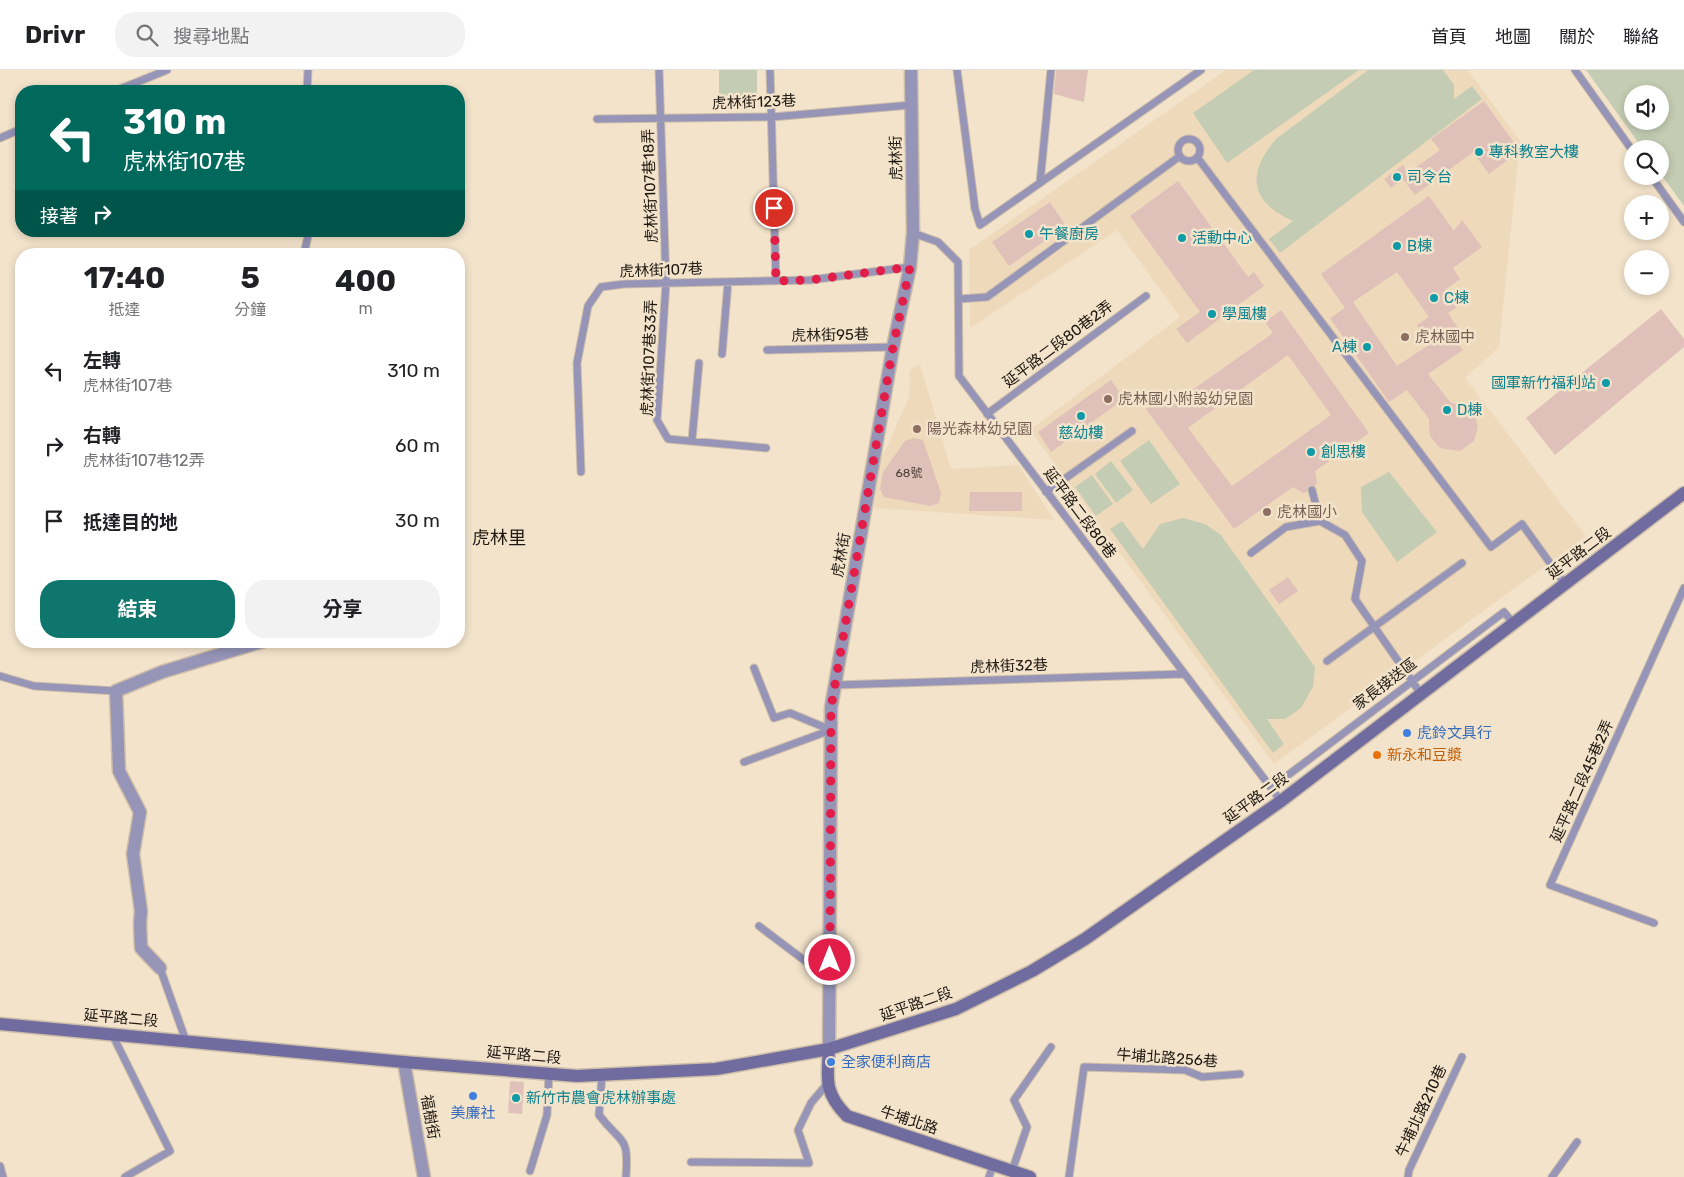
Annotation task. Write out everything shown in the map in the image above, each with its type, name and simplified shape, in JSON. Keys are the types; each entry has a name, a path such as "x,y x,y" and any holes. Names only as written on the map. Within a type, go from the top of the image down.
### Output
{"street":[{"name":"虎林街","path":"829,1049 831,708 893,347 910,267 913,233 911,70"},
{"name":"延平路二段","path":"1,1027 112,1034 404,1062 602,1075 716,1070 829,1049 956,1009 1032,971 1085,939 1281,801 1684,493"},
{"path":"160,968 141,948 141,911 133,854 140,812 119,771 116,691 162,672 241,648"},
{"name":"牛埔北路","path":"829,1049 827,1084 834,1103 847,1116 991,1171 1012,1171 1030,1177"},
{"name":"福樹街","path":"404,1062 424,1177"}],"lane":[{"path":"130,85 167,70"},
{"path":"307,85 308,70"},
{"name":"虎林街107巷18弄","path":"659,70 666,283"},
{"path":"770,70 776,281"},
{"path":"957,70 974,209 980,225 1201,70"},
{"path":"1040,183 1051,70"},
{"path":"1575,70 1625,140"},
{"name":"虎林街123巷","path":"597,119 772,117 911,105"},
{"path":"0,138 15,132"},
{"path":"1191,140 1199,147 1196,157 1188,161 1180,156 1178,149 1181,143 1191,140"},
{"path":"958,299 987,296 1180,156"},
{"path":"1196,157 1491,547 1522,524 1565,584"},
{"path":"1657,185 1684,222"},
{"name":"延平路二段80巷","path":"913,233 938,242 958,262 959,376 1281,801"},
{"name":"虎林街107巷","path":"581,472 577,363 588,306 601,288 624,284 810,280 910,267"},
{"path":"722,354 728,282"},
{"name":"虎林街107巷33弄","path":"666,283 657,420 668,439 766,448"},
{"name":"延平路二段80巷2弄","path":"986,414 1146,296"},
{"name":"虎林街95巷","path":"767,350 893,347"},
{"path":"692,440 699,363"},
{"path":"1046,492 1132,431"},
{"path":"1312,490 1320,521"},
{"path":"1250,553 1286,527 1320,521 1345,535 1362,561 1355,599 1421,694"},
{"path":"1327,661 1462,563"},
{"name":"延平路二段45巷2弄","path":"1654,923 1550,885 1684,588"},
{"name":"家長接送區","path":"1271,788 1504,612 1513,623"},
{"path":"754,668 774,718 790,713 831,730"},
{"name":"虎林街32巷","path":"835,686 1184,674"},
{"path":"0,676 34,686 116,691"},
{"path":"744,762 831,730"},
{"path":"759,926 830,979"},
{"path":"160,968 186,1041"},
{"path":"112,1034 170,1151 125,1177"},
{"path":"1012,1171 1027,1127 1014,1100 1051,1047"},
{"name":"牛埔北路210巷","path":"1408,1177 1409,1170 1462,1057"},
{"name":"牛埔北路256巷","path":"1069,1177 1084,1067 1185,1070 1202,1077 1240,1074"},
{"path":"530,1170 547,1115 549,1073"},
{"path":"602,1075 599,1115 625,1142 627,1153 626,1177"},
{"path":"691,1162 809,1163 798,1130 811,1103 827,1084"},
{"path":"1552,1177 1578,1142"},
{"path":"0,1166 3,1177"}],"shaded area":[{"path":"1226,70 1468,70 1520,141 1499,347 1465,378 1586,536 1274,764 1030,430 1180,317 1117,230 970,328 969,250"},
{"name":"陽光森林幼兒園","path":"920,364 951,469 1018,465 1054,520 874,508 881,460 909,397 910,370"}],"green space":[{"path":"719,70 757,70 757,103 719,104"},
{"path":"1254,70 1359,70 1227,163 1193,113"},
{"path":"1368,70 1443,70 1454,85 1454,99 1472,86 1482,99 1280,253 1269,239 1293,221 1268,205 1261,196 1257,186 1260,164 1276,139"},
{"path":"1586,70 1684,70 1684,206 1669,185 1669,140 1637,140 1629,130 1669,130 1669,85 1624,85 1624,123"},
{"path":"1149,440 1180,484 1151,504 1120,461"},
{"path":"1111,461 1133,490 1116,503 1095,474"},
{"path":"1389,472 1437,532 1397,562 1362,512 1361,487"},
{"path":"1092,475 1113,504 1096,516 1075,487"},
{"path":"1183,518 1205,524 1221,535 1315,667 1313,687 1301,708 1285,719 1267,719 1284,744 1273,753 1110,529 1122,521 1143,549 1160,524"}],"building":[{"path":"1056,70 1088,70 1084,102 1054,94"},
{"name":"專科教室大樓","path":"1484,101 1520,151 1489,174 1473,152 1415,195 1403,179 1391,188 1384,179 1403,165 1408,173 1440,150 1431,139"},
{"name":"活動中心","path":"1178,181 1248,277 1254,272 1264,286 1187,343 1176,329 1200,312 1130,216"},
{"path":"1429,196 1454,231 1462,220 1482,247 1453,268 1460,279 1445,290 1457,307 1448,313 1460,331 1453,336 1463,350 1428,374 1451,403 1467,405 1475,415 1478,427 1474,441 1460,451 1440,448 1430,436 1429,419 1407,390 1389,402 1330,318 1345,308 1321,274","holes":["1397,272 1429,317 1417,325 1430,344 1397,366 1353,302"]},
{"name":"午餐廚房","path":"1050,202 1066,226 1009,266 992,242"},
{"name":"國軍新竹福利站","path":"1661,309 1684,339 1684,347 1555,455 1526,418"},
{"path":"1281,310 1369,433 1315,471 1317,483 1315,486 1309,486 1307,492 1303,493 1293,487 1234,529 1146,409 1164,396 1171,405 1273,333 1265,322","holes":["1288,355 1331,415 1232,486 1188,428"]},
{"name":"慈幼樓","path":"1111,380 1124,399 1051,452 1038,432"},
{"path":"913,438 923,440 941,493 939,503 930,506 884,497 880,489 883,472 905,441"},
{"path":"970,492 1022,492 1022,511 969,511"},
{"path":"1288,577 1298,591 1279,604 1269,590"},
{"name":"新竹市農會虎林辦事處","path":"510,1081 524,1082 522,1114 508,1113"}],"place":[{"name":"專科教室大樓","path":"1479,152"},
{"name":"司令台","path":"1397,177"},
{"name":"午餐廚房","path":"1029,234"},
{"name":"活動中心","path":"1182,238"},
{"name":"B棟","path":"1397,246"},
{"name":"C棟","path":"1434,298"},
{"name":"學風樓","path":"1212,314"},
{"name":"虎林國中","path":"1405,337"},
{"name":"A棟","path":"1367,347"},
{"name":"國軍新竹福利站","path":"1606,383"},
{"name":"虎林國小附設幼兒園","path":"1108,399"},
{"name":"D棟","path":"1447,410"},
{"name":"慈幼樓","path":"1081,416"},
{"name":"陽光森林幼兒園","path":"917,429"},
{"name":"創思樓","path":"1311,452"},
{"name":"虎林國小","path":"1267,512"},
{"name":"虎鈴文具行","path":"1407,733"},
{"name":"新永和豆漿","path":"1377,755"},
{"name":"全家便利商店","path":"831,1062"},
{"name":"美廉社","path":"473,1096"},
{"name":"新竹市農會虎林辦事處","path":"516,1098"}],"district":[{"name":"虎林里","path":"499,538"}],"route":[{"path":"774,208 776,281 810,280 910,267 893,347 831,708 830,960"}]}
